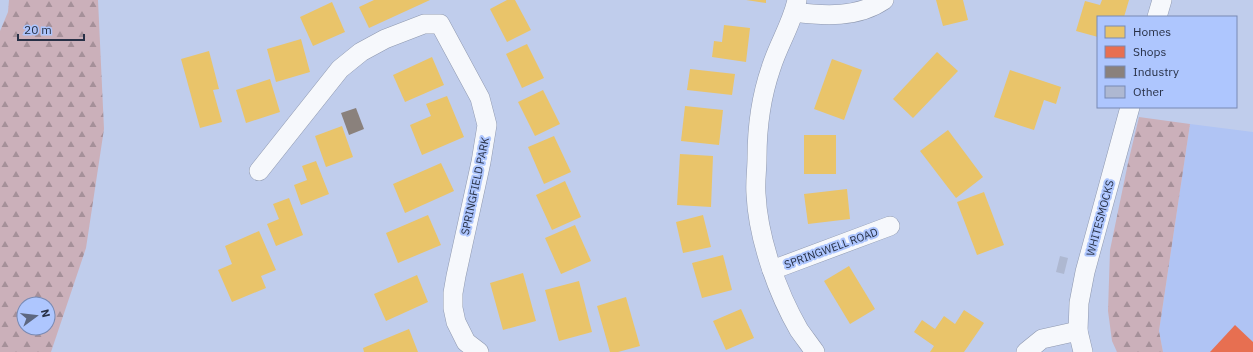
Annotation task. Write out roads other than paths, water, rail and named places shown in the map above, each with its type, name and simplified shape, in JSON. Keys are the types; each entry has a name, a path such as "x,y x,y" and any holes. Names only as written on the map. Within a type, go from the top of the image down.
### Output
{"street":[{"name":"SPRINGWELL ROAD","path":"815,352 799,329 786,303 772,270 762,235 756,195 757,143 761,106 771,68 796,6 816,15 848,14 874,7 884,0"},
{"path":"1157,16 1162,0"},
{"name":"SPRINGFIELD PARK","path":"258,171 340,69 360,52 385,39 424,24 440,24 480,98 487,125 481,162 453,293 453,308 456,322 466,342 479,352"},
{"name":"WHITESMOCKS","path":"1083,352 1078,331 1079,303 1085,272 1130,108"},
{"name":"SPRINGWELL ROAD","path":"772,270 890,226"},
{"path":"1026,352 1042,339 1078,331"}]}
